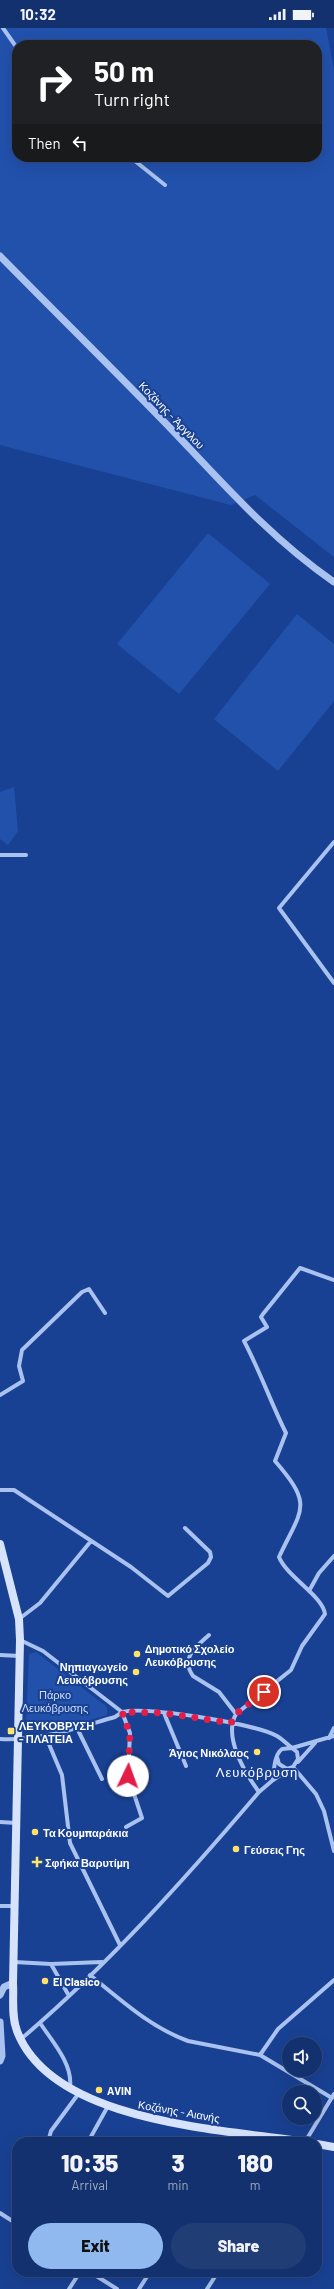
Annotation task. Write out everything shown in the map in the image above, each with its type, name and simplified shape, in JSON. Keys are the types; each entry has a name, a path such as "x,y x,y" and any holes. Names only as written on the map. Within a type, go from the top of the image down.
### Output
{"main road":[{"name":"Κοζάνης - Αιανής","path":"0,1544 19,1619 20,1640 16,1906 13,1983 14,2017 21,2039 43,2067 79,2093 108,2106 155,2120 274,2137"},
{"path":"322,2145 334,2147"}],"street":[{"path":"3,28 12,41"},
{"path":"136,162 165,185"},
{"name":"Κοζάνης - Άργιλου","path":"0,256 239,501 305,562 334,582"},
{"path":"334,842 279,908 334,983"},
{"path":"0,855 26,855"},
{"path":"259,1792 247,1775 241,1762 234,1742 231,1723 236,1714 291,1670 302,1646 325,1614 322,1606 309,1591 285,1569 279,1557 302,1508 299,1492 275,1461 286,1432 273,1407 259,1369 244,1341 267,1327 261,1317 300,1268 334,1280"},
{"path":"0,1395 23,1381 18,1366 22,1350 82,1292 89,1289 105,1313"},
{"path":"0,1490 14,1490 131,1567 168,1596 208,1563 211,1557 210,1552 185,1528"},
{"path":"19,1619 40,1603 91,1541"},
{"path":"309,1591 319,1573 334,1556"},
{"path":"209,1635 191,1652 188,1658 190,1670 193,1676 226,1698 236,1714"},
{"path":"20,1640 43,1651 122,1712 130,1734 128,1776 142,1818 126,1827"},
{"path":"0,1655 20,1656"},
{"path":"0,1739 18,1740 46,1737 115,1717 122,1712 164,1713 231,1723 265,1732 292,1748 298,1755 298,1762"},
{"path":"164,1713 186,1766"},
{"path":"77,1728 102,1779"},
{"path":"329,1738 334,1728"},
{"path":"277,1755 285,1747 292,1748 315,1743 334,1736"},
{"path":"46,1737 62,1775 70,1843 120,1945"},
{"path":"273,1780 277,1755 282,1741"},
{"path":"21,2039 69,1996 167,1897 259,1792 273,1780 293,1767 315,1743"},
{"path":"277,1755 281,1766 287,1769 293,1767"},
{"path":"293,1767 316,1794 324,1811 334,1851"},
{"path":"0,1822 17,1823"},
{"path":"0,1906 16,1906"},
{"path":"14,1962 51,1964 102,1962"},
{"path":"51,1964 69,1996"},
{"path":"90,1975 139,2015 178,2038 260,2055 333,2096 308,2137"},
{"path":"260,2055 278,2029 334,1980"},
{"path":"0,1995 4,1987 13,1983"},
{"path":"0,2022 2,2056 0,2061"},
{"path":"40,2023 66,2065 71,2080 70,2087"},
{"path":"49,2137 51,2131 79,2093"},
{"path":"91,2137 108,2106"},
{"path":"239,2137 242,2132"},
{"path":"0,2213 12,2220"},
{"path":"69,2289 77,2277"},
{"path":"98,2277 117,2289"},
{"path":"139,2289 147,2277"},
{"path":"206,2289 214,2277"}],"green space":[{"path":"0,28 326,28 334,69 334,557 255,495 231,505 0,445"},
{"path":"208,533 270,584 179,694 117,644"},
{"path":"297,614 334,644 334,701 278,771 214,719"},
{"path":"14,787 18,831 8,845 0,839 0,792"},
{"name":"Πάρκο Λευκόβρυσης","path":"36,1652 107,1707 107,1715 48,1731 35,1732 30,1729 26,1723 29,1654"}],"place":[{"name":"Δημοτικό Σχολείο Λευκόβρυσης","path":"137,1654"},
{"name":"Νηπιαγωγείο Λευκόβρυσης","path":"136,1672"},
{"name":"ΛΕΥΚΟΒΡΥΣΗ - ΠΛΑΤΕΙΑ","path":"11,1731"},
{"name":"Άγιος Νικόλαος","path":"257,1752"},
{"name":"Τα Κουμπαράκια","path":"35,1832"},
{"name":"Γεύσεις Γης","path":"236,1849"},
{"name":"Σφήκα Βαρυτίμη","path":"37,1862"},
{"name":"El Clasico","path":"45,1981"},
{"name":"AVIN","path":"99,2090"}],"district":[{"name":"Λευκόβρυση","path":"257,1772"}],"route":[{"path":"128,1776 130,1734 122,1712 164,1713 231,1723 236,1714 264,1692"}]}
